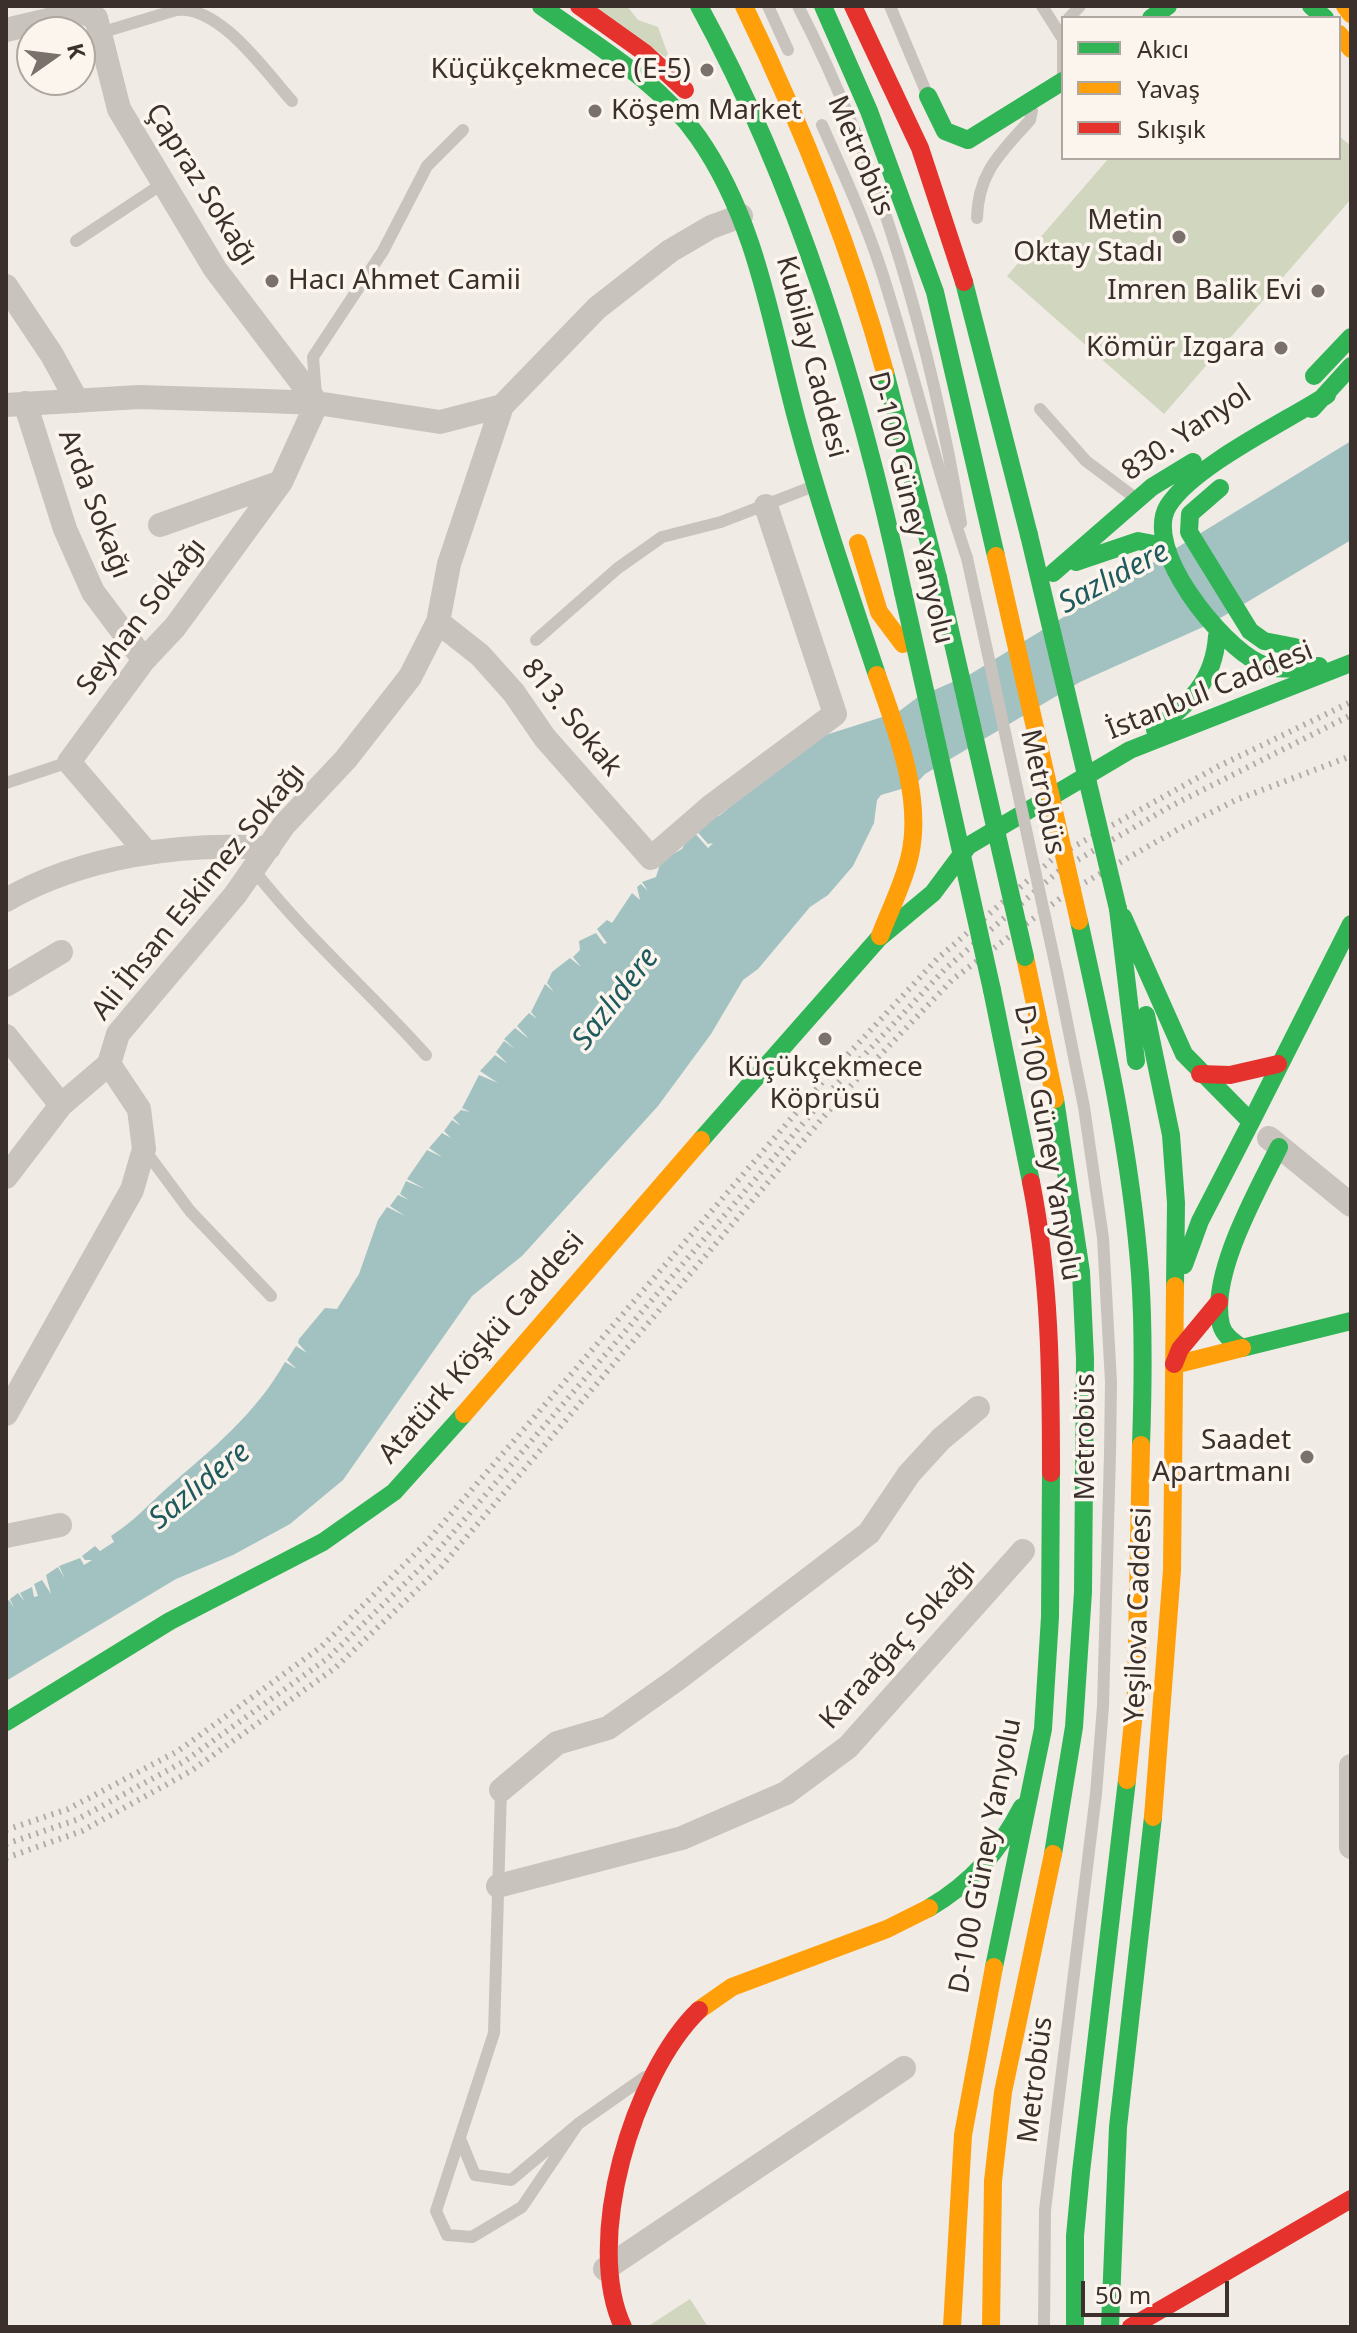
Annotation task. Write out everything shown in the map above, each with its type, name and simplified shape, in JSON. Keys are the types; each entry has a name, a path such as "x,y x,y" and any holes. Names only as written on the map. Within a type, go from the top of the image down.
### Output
{"main road":[{"name":"Kubilay Caddesi","path":"541,6 680,112 750,214"},
{"name":"Kubilay Caddesi","path":"579,6 645,53 698,105 750,214 758,262 816,485 885,702 911,797 913,842 909,868 879,938"},
{"name":"D-100 Güney Yanyolu","path":"699,6 717,38 779,180 830,315 882,491 992,990 1036,1209 1051,1380 1050,1617 1043,1729 982,2018 963,2135 952,2327"},
{"path":"744,6 799,116 868,305 892,386 1051,1072 1081,1272 1085,1359 1084,1529 1074,1727 1050,1879 1024,1981 1001,2106 993,2181 991,2327"},
{"path":"823,6 869,111 935,292 1101,1018 1140,1272 1144,1416 1135,1706 1127,1796 1081,2172 1075,2236 1075,2327"},
{"path":"853,6 920,148 971,304 1118,909 1123,970 1141,1087"},
{"path":"1345,6 1351,14"},
{"path":"726,17 766,83 799,116"},
{"path":"928,96 945,131 968,140 1035,101 1061,82"},
{"name":"Kubilay Caddesi","path":"775,256 794,330"},
{"name":"830. Yanyol","path":"1053,573 1137,499 1246,429 1298,390 1351,337"},
{"path":"1266,452 1327,395 1351,366"},
{"path":"1327,395 1216,466 1173,500 1162,522 1164,546 1217,636 1246,658 1288,670 1343,652"},
{"path":"1233,478 1190,514 1189,532 1240,620 1264,641 1343,652"},
{"path":"852,523 882,620 899,656 885,702"},
{"path":"899,656 1053,573 1093,555 1138,541 1164,546"},
{"path":"1130,750 1205,687 1214,669 1217,636"},
{"name":"İstanbul Caddesi","path":"968,846 1130,750 1343,652"},
{"path":"879,938 933,893 968,846 951,838 911,797"},
{"path":"1118,909 1146,962 1184,1054 1200,1074 1251,1122"},
{"name":"Yeşilova Caddesi","path":"1110,2327 1118,2127 1169,1660 1176,1203 1171,1135 1150,1034 1118,909"},
{"path":"1175,1291 1200,1221 1351,924"},
{"name":"Atatürk Köşkü Caddesi","path":"6,1722 170,1621 323,1542 394,1492 425,1461 568,1290 879,938"},
{"path":"1200,1074 1230,1075 1278,1064"},
{"path":"1242,1348 1228,1339 1222,1327 1219,1302 1230,1264 1279,1147"},
{"path":"1144,1416 1154,1313 1156,1195"},
{"path":"1174,1365 1180,1349 1219,1302"},
{"path":"1174,1365 1351,1321"},
{"path":"623,2327 605,2269 608,2224 618,2174 668,2046 706,2002 739,1984 897,1924 951,1898 1001,1851 1034,1777"},
{"path":"1131,2327 1351,2199"}],"street":[{"path":"65,16 82,12 89,16"},
{"name":"Çapraz Sokağı","path":"96,31 119,109 162,184 215,269 317,403"},
{"path":"15,404 139,397 317,403 440,422 502,406 597,308 670,251 711,227 750,214"},
{"path":"6,286 52,355 77,401"},
{"name":"Seyhan Sokağı","path":"69,762 144,660 175,627 281,482 317,403"},
{"name":"Arda Sokağı","path":"15,404 93,592 144,660"},
{"name":"Ali İhsan Eskimez Sokağı","path":"6,1414 132,1190 144,1149 139,1109 109,1064 118,1034 410,677 438,622 449,564 502,406"},
{"path":"160,525 281,482"},
{"name":"813. Sokak","path":"438,622 480,655 514,693 545,738 651,858 710,807 835,714 766,506"},
{"path":"69,762 147,853"},
{"path":"6,900 37,883 147,853 223,845 269,848"},
{"path":"6,985 61,952"},
{"path":"6,1036 61,1105"},
{"path":"6,1177 61,1105 109,1064"},
{"path":"1251,1122 1351,1205"},
{"path":"501,1790 557,1743 608,1728 869,1533 909,1474 941,1439 978,1408"},
{"path":"6,1536 60,1525"},
{"name":"Karaağaç Sokağı","path":"498,1886 682,1838 786,1793 848,1747 1023,1551"},
{"path":"1351,1766 1351,1847"},
{"path":"605,2269 904,2068"}],"lane":[{"path":"768,6 794,63"},
{"name":"Metrobüs","path":"798,6 855,134 919,328 1057,972 1084,1107 1103,1238 1110,1440 1103,1706 1096,1794 1045,2210 1044,2327"},
{"path":"890,6 928,96 927,120 920,148"},
{"path":"1042,6 1061,32"},
{"path":"96,18 187,8 204,13 234,36 292,101"},
{"path":"977,218 977,193 987,170 1030,120 1035,101"},
{"name":"Metrobüs","path":"819,118 856,200 889,293 944,490 967,558"},
{"path":"317,403 313,357 383,251 427,166 463,130"},
{"path":"76,241 162,184"},
{"path":"1040,409 1086,461 1137,499"},
{"path":"536,640 618,568 662,537 721,522 816,485"},
{"path":"6,783 69,762"},
{"path":"253,869 310,938 367,989 426,1055"},
{"path":"144,1149 190,1211 271,1296"},
{"path":"501,1790 494,2033 436,2211 447,2235 472,2237 522,2207 578,2124"},
{"path":"461,2141 475,2175 511,2180 578,2124 658,2068"}],"green space":[{"path":"591,6 627,6 638,20 658,27 670,60"},
{"name":"Metin Oktay Stadı","path":"1341,138 1351,146 1351,199 1164,414 1007,276 1107,160 1341,160"},
{"path":"690,2299 708,2327 647,2327"}],"water":[{"name":"Sazlıdere","path":"1351,441 1351,540 1212,623 1080,682 925,774 915,785 881,795 877,800 874,823 853,866 828,895 810,907 758,969 743,980 711,1034 658,1106 522,1256 472,1296 343,1480 290,1524 233,1555 176,1579 6,1681 6,1602 9,1600 14,1608 10,1599 18,1593 25,1602 20,1593 32,1587 34,1597 38,1596 34,1584 42,1580 51,1594 46,1575 58,1567 65,1579 59,1566 80,1558 84,1565 92,1560 85,1560 82,1556 95,1546 100,1551 114,1542 111,1536 247,1415 285,1362 297,1369 287,1360 296,1346 307,1353 298,1343 299,1339 325,1308 337,1309 359,1274 378,1220 387,1207 405,1216 390,1206 398,1195 409,1200 400,1194 406,1181 425,1189 407,1179 427,1150 442,1157 429,1148 442,1133 451,1138 444,1131 452,1120 461,1126 453,1118 461,1110 470,1112 462,1108 479,1075 498,1083 480,1071 495,1055 508,1064 496,1052 504,1041 515,1049 504,1039 515,1028 529,1039 517,1026 529,1013 537,1019 531,1012 545,984 554,992 547,983 552,972 570,958 581,967 573,957 580,950 579,941 596,933 604,944 607,943 597,929 607,920 612,923 632,893 640,900 637,887 641,884 648,891 642,882 656,877 661,861 682,849 692,830 708,848 713,843 708,844 694,828 712,812 719,816 813,739 898,712 918,697 969,675"}],"railway":[{"path":"6,1830 68,1809 178,1751 321,1647 425,1544 826,1078 937,959 1055,857 1217,767 1351,702"},
{"path":"6,1844 76,1820 185,1761 328,1658 433,1556 835,1086 945,969 1060,870 1171,806 1351,715"},
{"path":"6,1858 82,1831 191,1771 335,1668 441,1567 843,1094 953,979 1070,891 1182,827 1236,800 1351,756"}],"traffic: fast":[{"path":"541,6 625,65 665,98 698,137 718,169 735,203 760,274 806,453 877,675"},
{"path":"699,6 767,146 822,292 867,441 903,592"},
{"path":"823,6 869,111 935,292 996,556"},
{"path":"1154,16 1168,6"},
{"path":"1311,6 1323,16"},
{"path":"928,96 945,131 968,140 1061,82"},
{"path":"964,282 1029,535"},
{"path":"1314,376 1351,337"},
{"path":"1312,409 1351,366"},
{"path":"885,372 938,578"},
{"path":"1319,666 1289,669 1266,666 1243,653 1225,637 1207,617 1175,570 1166,546 1163,524 1168,506 1197,476 1218,460 1327,395"},
{"path":"1053,573 1152,487 1193,462"},
{"path":"1220,488 1190,514 1189,532 1250,631 1264,641 1295,647"},
{"path":"1029,535 1118,909"},
{"path":"1076,562 1138,541 1164,546"},
{"path":"938,578 1025,957"},
{"path":"903,592 992,990"},
{"path":"1155,730 1198,690 1211,666 1217,636"},
{"path":"701,1140 879,938 933,893 968,846 1130,750 1351,663"},
{"path":"1118,909 1136,1061"},
{"path":"1123,917 1184,1054 1251,1122 1200,1221 1184,1265"},
{"path":"1079,921 1116,1097 1136,1229 1142,1317 1141,1445"},
{"path":"1251,1122 1351,924"},
{"path":"992,990 1031,1182"},
{"path":"1146,1015 1171,1135 1176,1203 1175,1286"},
{"path":"1053,1854 1074,1727 1083,1592 1085,1359 1081,1272 1055,1099"},
{"path":"1279,1147 1228,1259 1219,1305 1222,1329 1242,1348 1351,1321"},
{"path":"6,1722 170,1621 323,1542 394,1492 464,1414"},
{"path":"994,1967 1043,1729 1050,1617 1051,1473"},
{"path":"1075,2327 1075,2236 1081,2172 1127,1780"},
{"path":"929,1908 972,1876 1004,1838 1022,1807"},
{"path":"1110,2327 1118,2127 1153,1817"}],"traffic: slow":[{"path":"744,6 823,186 885,372"},
{"path":"1345,6 1351,14"},
{"path":"1341,36 1351,49"},
{"path":"858,543 879,612 903,644"},
{"path":"996,556 1079,921"},
{"path":"877,675 906,764 913,810 910,855 880,936"},
{"path":"1025,957 1055,1099"},
{"path":"464,1414 701,1140"},
{"path":"1153,1817 1172,1570 1175,1286"},
{"path":"1174,1365 1242,1348"},
{"path":"1127,1780 1136,1692 1141,1445"},
{"path":"991,2327 993,2181 1003,2092 1053,1854"},
{"path":"699,2010 732,1987 887,1929 929,1908"},
{"path":"952,2327 963,2135 994,1967"}],"traffic: jam":[{"path":"579,6 645,53 685,90"},
{"path":"853,6 920,148 964,282"},
{"path":"1200,1074 1230,1075 1278,1064"},
{"path":"1031,1182 1046,1290 1051,1473"},
{"path":"1174,1364 1180,1349 1219,1302"},
{"path":"623,2327 612,2292 609,2251 612,2206 621,2161 635,2116 654,2075 675,2039 699,2010"},
{"path":"1131,2327 1351,2199"}],"place":[{"name":"Küçükçekmece (E-5)","path":"707,70"},
{"name":"Köşem Market","path":"595,111"},
{"name":"Metin Oktay Stadı","path":"1179,237"},
{"name":"Hacı Ahmet Camii","path":"272,281"},
{"name":"Imren Balik Evi","path":"1318,291"},
{"name":"Kömür Izgara","path":"1281,348"},
{"name":"Küçükçekmece Köprüsü","path":"825,1039"},
{"name":"Saadet Apartmanı","path":"1307,1457"}]}
